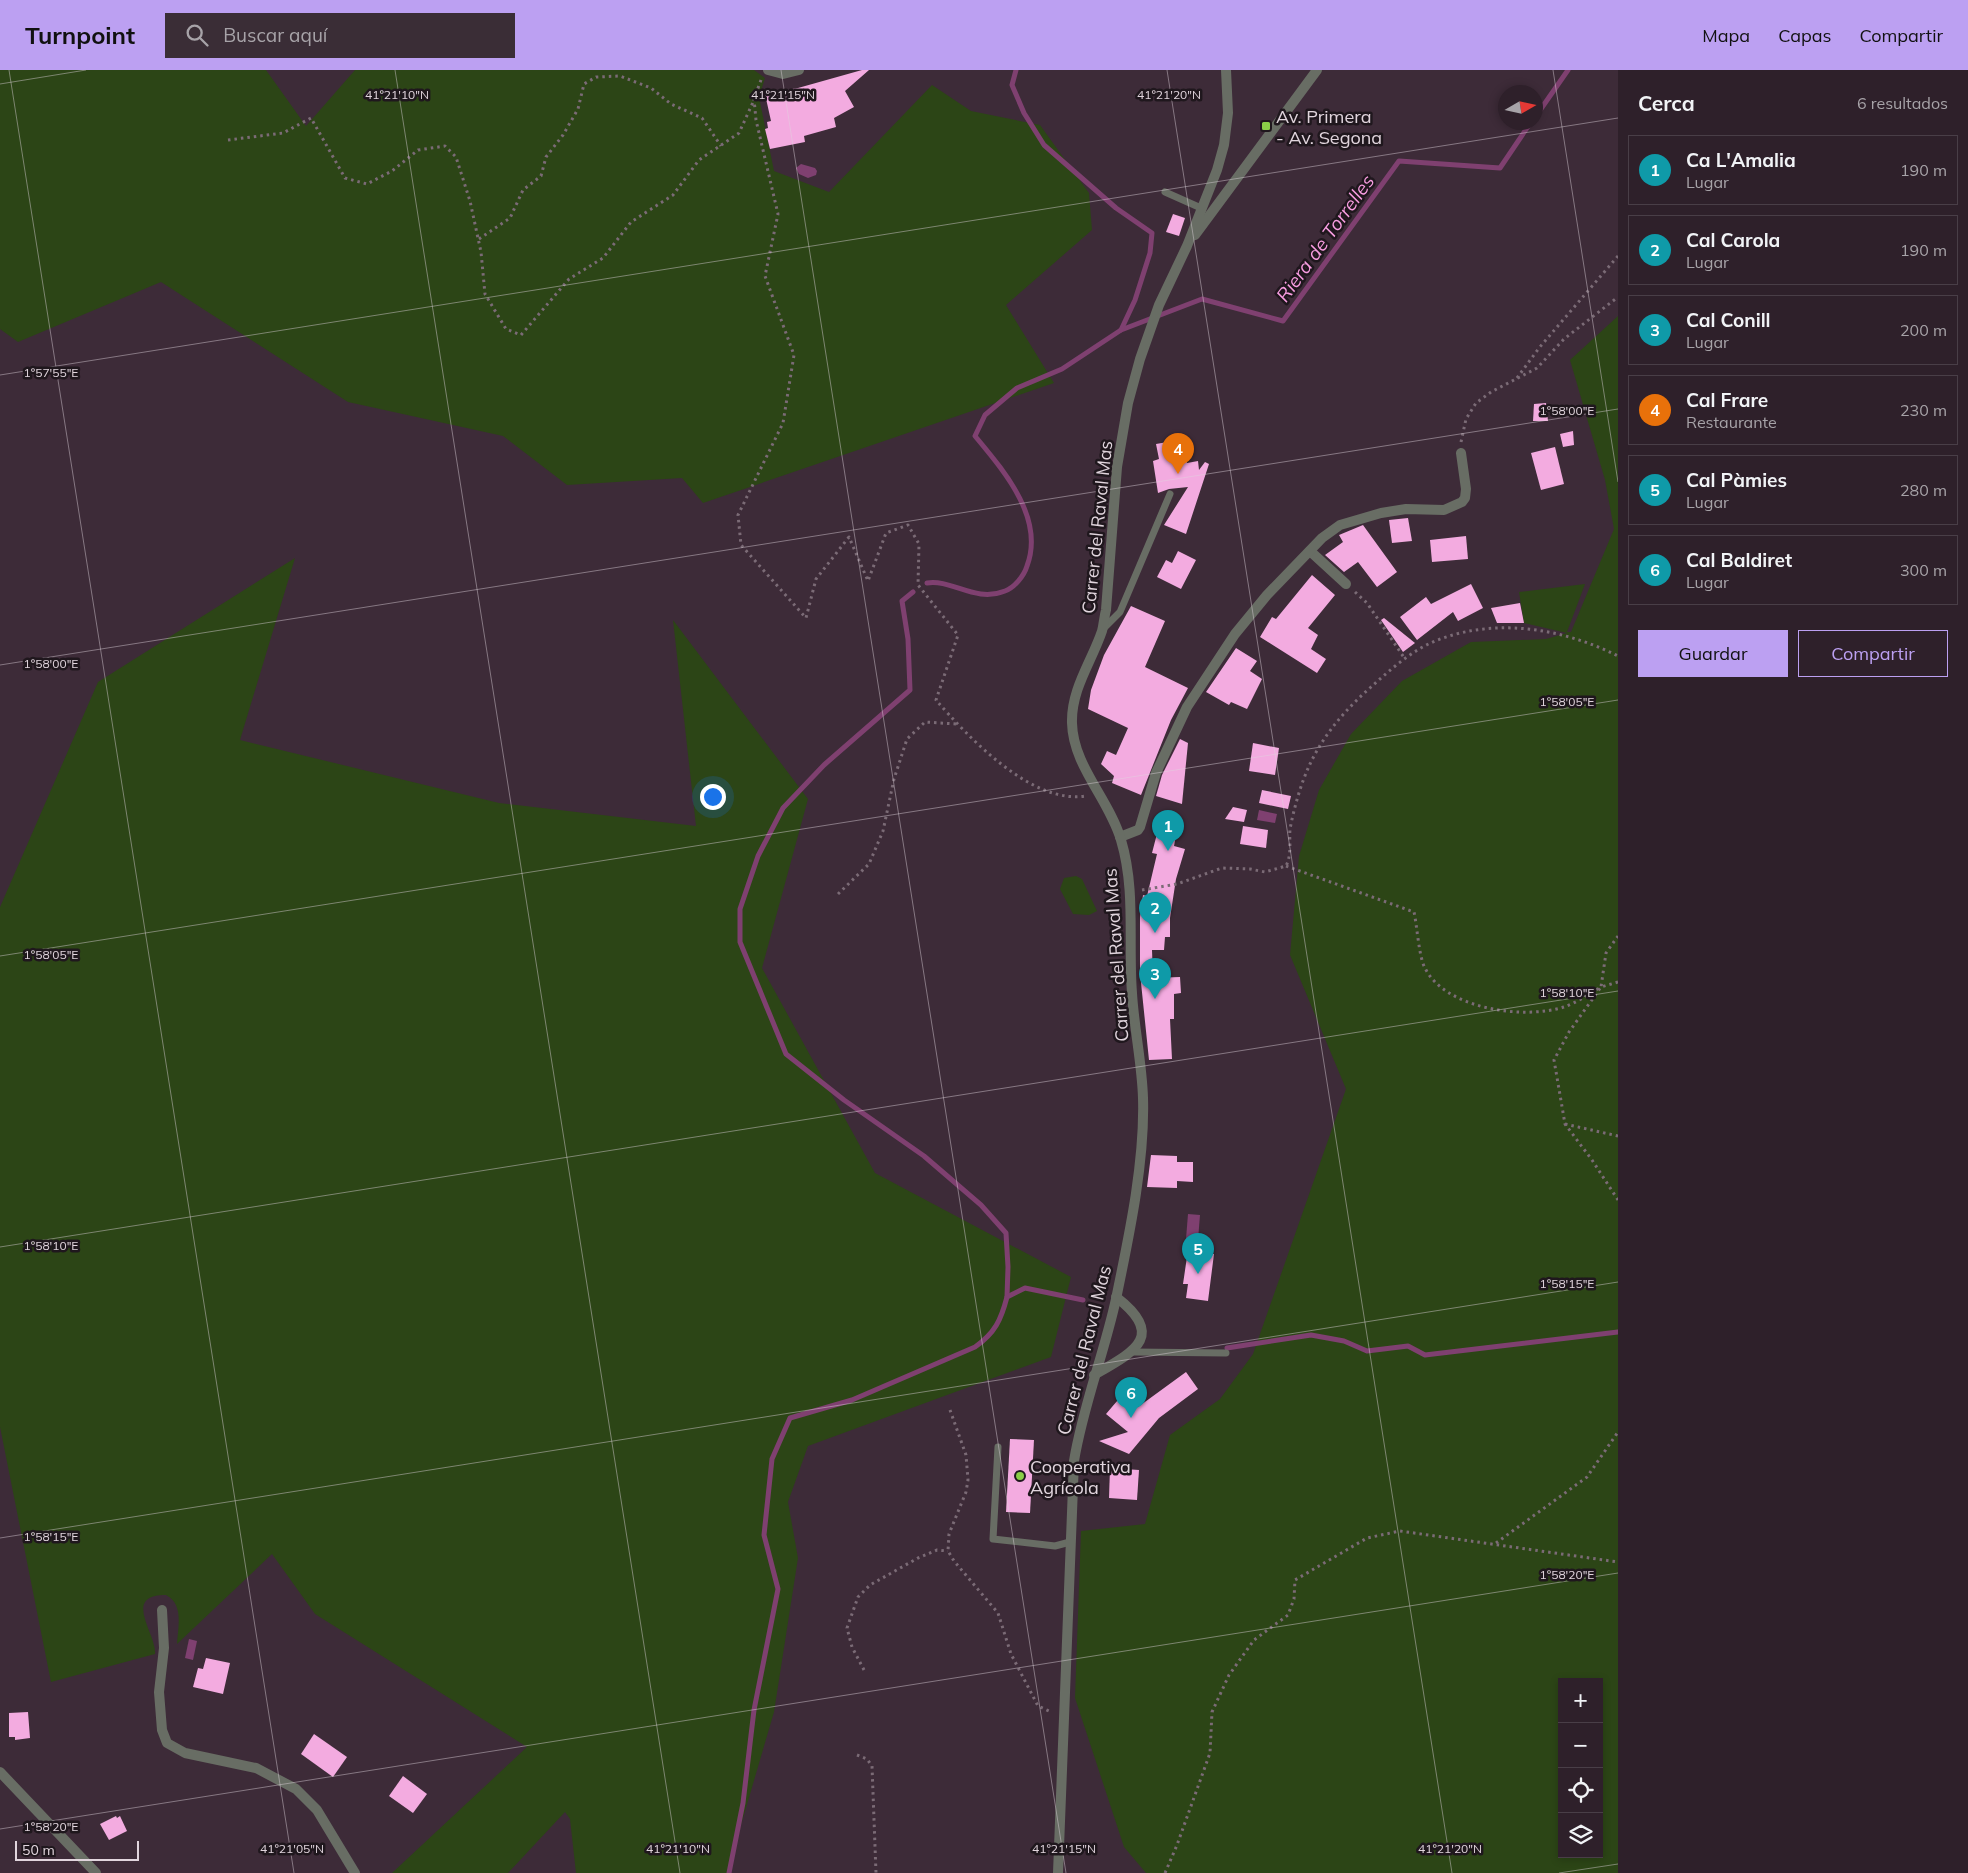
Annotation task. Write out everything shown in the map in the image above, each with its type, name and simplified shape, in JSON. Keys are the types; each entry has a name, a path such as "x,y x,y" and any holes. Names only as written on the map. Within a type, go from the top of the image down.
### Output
{"street":[{"path":"765,74 783,74 799,70"},
{"path":"1187,246 1217,170 1224,145 1228,113 1226,70"},
{"path":"1187,246 1317,70"},
{"name":"Carrer del Raval Mas","path":"1058,1873 1074,1461 1082,1415 1116,1297 1136,1188 1143,1121 1142,1078 1132,994 1130,892 1127,863 1120,837 1079,755 1072,724 1073,704 1085,667 1102,631 1106,610 1118,458 1136,374 1159,305 1187,246"},
{"path":"1120,837 1138,830 1143,822 1150,792 1165,751 1187,707 1215,663 1267,595 1332,530 1357,518 1406,509 1444,510 1462,502 1465,498 1466,489 1461,453"},
{"path":"1310,551 1346,584"},
{"path":"1094,1374 1134,1352 1141,1339 1142,1329 1140,1320 1130,1308 1116,1297"},
{"path":"162,1610 164,1648 159,1699 162,1730 167,1743 185,1753 256,1768 290,1784 309,1800 331,1831 355,1873"},
{"path":"0,1772 96,1873"}],"lane":[{"path":"1165,192 1201,208"},
{"path":"1102,631 1124,605 1170,494"},
{"path":"1134,1352 1226,1353"},
{"path":"998,1447 993,1539 1055,1546 1070,1542"}],"path":[{"path":"228,140 283,133 311,118 345,178 367,184 392,171 418,150 445,146 456,157 470,201 486,294 506,328 521,335 569,279 603,258 631,222 673,195 699,160 739,133 765,74"},
{"path":"478,239 510,218 523,190 541,176 546,157 578,109 584,84 596,78 620,76 651,88 671,104 702,118 721,146"},
{"path":"754,99 758,127 778,214 765,276 794,355 783,423 738,515 741,545 806,618 816,579 849,537 868,581 886,533 908,525 920,544 918,585 958,635 936,700 957,724 992,756 1049,793 1076,798 1099,794"},
{"path":"1517,379 1545,340 1618,256"},
{"path":"1461,453 1461,433 1472,407 1482,398 1537,368 1564,339 1618,297"},
{"path":"1346,584 1367,602 1405,659"},
{"path":"1286,866 1290,854 1292,820 1303,782 1317,750 1352,706 1405,659 1434,642 1453,635 1473,631 1523,628 1556,633 1601,648 1618,656"},
{"path":"838,894 869,864 883,831 894,779 907,740 926,722 957,724"},
{"path":"1130,892 1177,884 1222,868 1250,869 1265,872 1286,866 1414,912 1424,968 1445,993 1490,1008 1524,1013 1564,1007 1601,987 1618,982"},
{"path":"1618,936 1606,953 1601,987 1569,1032 1554,1060 1564,1124 1592,1160 1618,1200"},
{"path":"1564,1124 1618,1136"},
{"path":"950,1410 966,1455 968,1480 966,1492 949,1534 948,1551 954,1561 998,1613 1011,1654 1038,1706 1050,1712 1064,1711"},
{"path":"1495,1543 1587,1477 1618,1432"},
{"path":"1165,1873 1178,1845 1210,1753 1212,1712 1230,1675 1254,1640 1288,1615 1294,1598 1294,1580 1367,1538 1400,1531 1618,1562"},
{"path":"864,1670 852,1647 847,1628 858,1597 870,1586 918,1558 937,1550 948,1551"},
{"path":"858,1755 867,1759 872,1766 876,1873"}],"green space":[{"path":"0,70 266,70 306,126 355,70 754,70 765,78 759,97 774,171 829,192 932,85 971,111 1040,125 1089,193 1092,230 1006,305 1054,383 703,503 682,478 567,485 503,436 348,402 161,282 18,342 0,329"},
{"path":"1618,316 1618,1873 1146,1873 1124,1847 1075,1698 1081,1531 1145,1524 1170,1435 1220,1399 1253,1354 1346,1089 1290,955 1299,856 1319,790 1351,734 1402,681 1471,642 1546,639 1567,633 1524,623 1519,592 1585,584 1567,632 1571,632 1614,529 1605,480 1570,360"},
{"path":"295,558 240,740 499,803 696,826 673,620 808,799 762,968 875,1173 1071,1277 1051,1357 808,1446 788,1502 798,1558 774,1712 727,1873 576,1873 570,1819 565,1812 508,1873 392,1873 527,1747 315,1614 272,1554 177,1644 179,1616 175,1604 166,1595 153,1597 146,1601 143,1608 155,1654 51,1682 0,1427 0,907 98,682"},
{"path":"1076,876 1082,879 1097,911 1089,915 1073,914 1060,889 1064,878"}],"shaded area":[{"path":"801,164 815,168 817,171 816,175 808,178 799,174 796,168"},
{"path":"1259,810 1277,814 1275,823 1257,820"},
{"path":"1188,1214 1200,1215 1198,1240 1186,1239"},
{"path":"189,1639 197,1641 193,1660 185,1658"}],"building":[{"path":"862,70 869,70 845,91 854,107 834,118 836,127 804,136 805,142 770,149 765,129 768,128 767,122 771,121 765,94 798,88"},
{"path":"1173,214 1185,218 1179,236 1166,232"},
{"path":"1546,403 1548,421 1533,421 1534,404"},
{"path":"1573,431 1574,445 1563,447 1560,434"},
{"path":"1179,440 1180,444 1184,444 1187,463 1198,461 1199,470 1205,462 1209,464 1186,534 1164,525 1188,487 1169,489 1158,493 1153,461 1159,459 1156,444"},
{"path":"1555,447 1564,484 1541,490 1531,453"},
{"path":"1408,518 1412,541 1392,543 1389,520"},
{"path":"1363,525 1397,572 1377,587 1358,562 1344,572 1325,555 1343,542 1339,535"},
{"path":"1466,536 1468,559 1432,562 1430,540"},
{"path":"1178,551 1196,560 1181,589 1157,577 1166,560 1172,563"},
{"path":"1312,575 1335,595 1308,628 1318,635 1311,649 1326,659 1317,673 1260,637 1272,617 1276,619"},
{"path":"1471,584 1483,608 1458,621 1453,612 1417,640 1400,617 1426,597 1431,604"},
{"path":"1520,603 1524,623 1497,623 1491,608"},
{"path":"1131,606 1165,621 1145,667 1188,688 1171,720 1141,795 1112,783 1114,776 1101,764 1107,751 1116,755 1128,728 1088,709 1091,690 1104,655"},
{"path":"1384,618 1415,643 1403,652 1381,620"},
{"path":"1236,648 1257,661 1250,671 1262,679 1247,709 1231,702 1229,705 1206,692"},
{"path":"1180,739 1188,743 1182,804 1156,796 1162,775"},
{"path":"1253,743 1279,748 1275,775 1249,771"},
{"path":"1262,790 1291,796 1288,809 1259,803"},
{"path":"1233,807 1247,810 1244,822 1225,819"},
{"path":"1159,826 1177,830 1174,846 1185,849 1176,879 1170,918 1170,937 1165,937 1164,950 1152,950 1153,978 1180,977 1181,993 1174,994 1174,1019 1170,1019 1172,1059 1149,1060 1140,973 1140,917 1143,895 1147,896 1157,854 1152,853"},
{"path":"1243,826 1268,830 1266,848 1240,844"},
{"path":"1151,1155 1177,1156 1177,1162 1193,1162 1193,1182 1177,1181 1177,1188 1147,1187"},
{"path":"1188,1250 1214,1254 1208,1301 1186,1298 1188,1284 1183,1284"},
{"path":"1186,1372 1198,1389 1159,1418 1129,1454 1099,1441 1128,1432 1106,1414 1123,1394 1138,1407"},
{"name":"Cooperativa Agrícola","path":"1010,1439 1034,1440 1030,1513 1006,1512"},
{"path":"1110,1468 1139,1470 1137,1500 1109,1498"},
{"path":"206,1658 230,1663 223,1694 193,1687 198,1668 203,1669"},
{"path":"28,1712 30,1738 15,1740 15,1737 9,1737 9,1713"},
{"path":"314,1734 347,1757 333,1777 301,1754"},
{"path":"403,1776 427,1794 413,1813 389,1796"},
{"path":"116,1816 117,1818 120,1816 127,1831 109,1840 100,1824"}],"waterway":[{"name":"Riera de Torrelles","path":"927,583 946,584 974,593 994,594 1005,591 1021,578 1026,570 1031,548 1031,530 1026,513 1019,496 1009,480 975,436 985,415 1017,388 1062,369 1121,330 1135,300 1150,253 1152,233 1116,208 1044,145 1024,113 1012,85 1016,70"},
{"name":"Riera de Torrelles","path":"1543,106 1568,70"},
{"name":"Riera de Torrelles","path":"1121,330 1202,299 1283,321 1399,161 1500,168 1526,130"},
{"path":"913,592 902,601 908,639 910,690 824,765 783,808 758,856 740,909 740,942 786,1054 844,1100 924,1156 981,1205 1006,1233 1007,1297"},
{"path":"729,1873 743,1803 754,1710 778,1589 764,1535 772,1459 790,1418 852,1400 975,1347 988,1337 996,1325 1007,1297 1025,1288 1083,1300"},
{"path":"1227,1348 1311,1335 1344,1341 1367,1351 1408,1346 1425,1355 1618,1332"}],"place":[{"name":"Av. Primera - Av. Segona","path":"1266,126"},
{"name":"Cal Frare","path":"1178,474"},
{"name":"Ca L'Amalia","path":"1168,851"},
{"name":"Cal Carola","path":"1155,933"},
{"name":"Cal Conill","path":"1155,999"},
{"name":"Cal Pàmies","path":"1198,1274"},
{"name":"Cal Baldiret","path":"1131,1418"},
{"name":"Cooperativa Agrícola","path":"1020,1476"}]}
